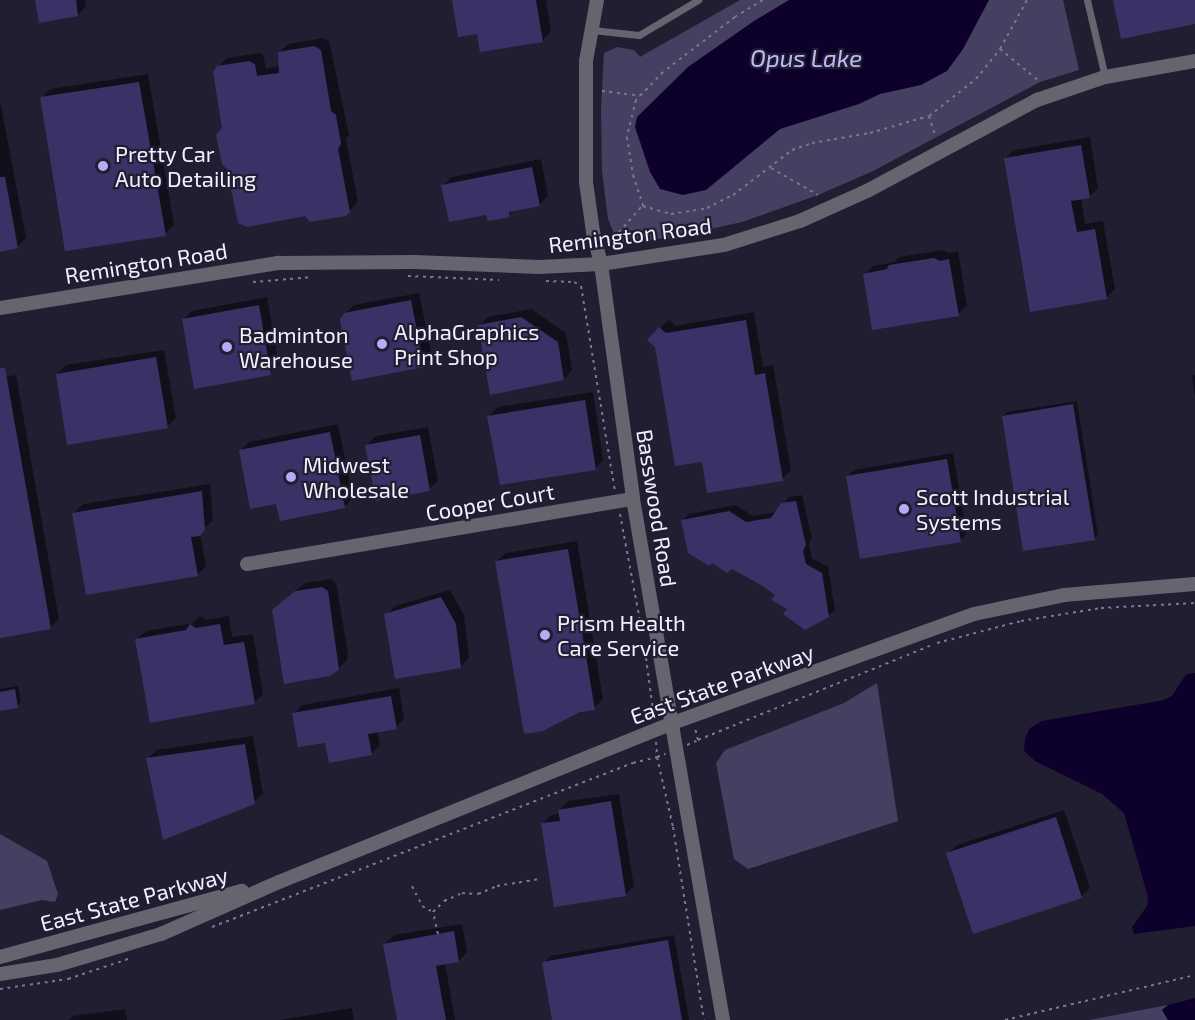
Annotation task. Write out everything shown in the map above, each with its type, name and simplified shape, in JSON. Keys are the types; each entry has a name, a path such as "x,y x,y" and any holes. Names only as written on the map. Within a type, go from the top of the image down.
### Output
{"street":[{"name":"Basswood Road","path":"597,0 586,61 586,182 593,232 601,264 633,499 670,724 723,1020"},
{"name":"Remington Road","path":"0,308 279,263 414,262 539,267 601,264 724,245 800,221 867,191 1037,100 1106,77 1195,61"},
{"name":"Cooper Court","path":"247,564 633,499"},
{"name":"East State Parkway","path":"0,974 57,964 160,934 279,882 670,724 974,614 1064,595 1195,584"},
{"name":"East State Parkway","path":"0,957 279,882"}],"lane":[{"path":"592,30 639,35 698,0"},
{"path":"1087,0 1106,77"}],"path":[{"path":"643,206 633,175 627,137 636,100 663,72 735,17 763,0"},
{"path":"643,206 671,214 707,208 733,195 792,150 812,143 870,134 929,117 976,79 1000,49 1027,0"},
{"path":"1000,49 1040,82"},
{"path":"602,91 640,96"},
{"path":"929,117 935,136"},
{"path":"771,168 818,195"},
{"path":"614,238 643,206"},
{"path":"405,276 502,280"},
{"path":"243,283 318,277"},
{"path":"536,280 574,282 581,286"},
{"path":"698,740 934,643 969,632 1101,608 1195,603"},
{"path":"211,927 633,763 657,757 674,826 704,1020"},
{"path":"433,912 444,901 455,895 478,894 497,886 539,879"},
{"path":"412,886 422,906 433,912 438,934"},
{"path":"0,989 68,979 136,956"},
{"path":"1005,1020 1195,975"}],"shaded area":[{"path":"740,0 1063,0 1079,70 1040,82 871,172 818,195 742,222 674,237 618,244 608,219 602,171 601,109 604,53 617,47 634,50 640,57"},
{"path":"877,683 898,821 748,869 734,859 716,763 725,750 844,703"},
{"path":"0,834 47,861 58,894 55,902 42,900 0,910"},
{"path":"1168,1005 1162,1010 1168,1020 1089,1020"}],"water":[{"name":"Opus Lake","path":"789,0 989,0 963,49 947,71 921,85 880,94 859,104 780,129 706,190 683,195 660,189 650,172 635,127 637,117 688,67 754,21"},
{"path":"1195,673 1195,926 1134,934 1132,927 1147,906 1148,897 1124,813 1102,794 1035,761 1024,751 1025,738 1030,728 1042,721 1164,700 1172,696 1186,674"},
{"path":"1195,998 1195,1020 1168,1020 1162,1010 1168,1005"}],"building":[{"path":"35,0 76,0 78,16 39,23"},
{"path":"452,0 536,0 543,42 480,52 477,34 458,37"},
{"path":"1113,0 1195,0 1195,24 1121,39"},
{"path":"314,46 321,50 331,111 336,115 341,144 338,149 350,212 346,216 310,222 305,216 247,227 238,223 227,169 222,164 216,135 222,128 213,72 217,66 249,61 255,64 257,76 279,73 278,52"},
{"name":"Pretty Car Auto Detailing","path":"139,82 166,236 65,251 40,97"},
{"path":"1081,145 1090,198 1071,201 1077,232 1095,229 1107,299 1030,312 1004,158"},
{"path":"532,167 540,206 509,212 510,217 488,221 486,215 449,222 441,185"},
{"path":"0,177 5,177 18,248 0,252"},
{"path":"934,258 940,261 949,259 959,316 872,330 863,274 887,269 889,265"},
{"name":"AlphaGraphics Print Shop","path":"411,300 424,367 352,381 340,320 344,313"},
{"name":"Badminton Warehouse","path":"259,305 271,375 194,389 182,319"},
{"path":"521,317 558,342 564,380 490,395 478,325"},
{"path":"746,320 755,375 765,373 783,481 707,493 702,462 675,466 655,347 647,340 659,327 666,333"},
{"path":"156,357 168,428 67,445 56,374"},
{"path":"0,368 5,368 51,629 0,638"},
{"path":"585,400 596,470 500,485 487,416"},
{"path":"1073,404 1095,540 1023,551 1002,416"},
{"name":"Midwest Wholesale","path":"330,432 345,508 280,521 276,504 250,509 239,450"},
{"path":"420,435 430,491 376,501 365,445"},
{"name":"Scott Industrial Systems","path":"947,459 961,542 860,559 846,476"},
{"path":"202,491 205,530 200,536 191,537 198,576 86,595 72,513"},
{"path":"796,501 806,545 803,551 806,564 822,573 829,617 805,630 783,614 787,609 771,600 775,595 761,585 732,569 727,573 712,563 709,566 688,553 681,520 729,511 746,522 771,518 781,503"},
{"name":"Prism Health Care Service","path":"568,549 595,710 580,712 543,731 524,734 495,561"},
{"path":"322,587 328,591 339,670 330,676 284,684 272,610 295,591"},
{"path":"441,597 456,624 461,668 395,679 384,614"},
{"path":"190,624 196,628 220,624 224,645 244,642 255,704 150,723 135,639 186,630"},
{"path":"15,689 18,708 0,711 0,692"},
{"path":"391,696 397,729 368,734 372,755 329,763 325,743 298,747 292,713"},
{"path":"245,744 255,804 163,840 146,758"},
{"path":"611,801 626,896 554,907 541,823 560,821 558,810"},
{"path":"1056,817 1082,898 973,934 946,853"},
{"path":"454,931 459,962 436,966 446,1020 397,1020 383,944"},
{"path":"668,940 682,1020 552,1020 542,962"}],"place":[{"name":"Pretty Car Auto Detailing","path":"103,166"},
{"name":"AlphaGraphics Print Shop","path":"382,344"},
{"name":"Badminton Warehouse","path":"227,347"},
{"name":"Midwest Wholesale","path":"291,477"},
{"name":"Scott Industrial Systems","path":"904,509"},
{"name":"Prism Health Care Service","path":"545,635"}]}
